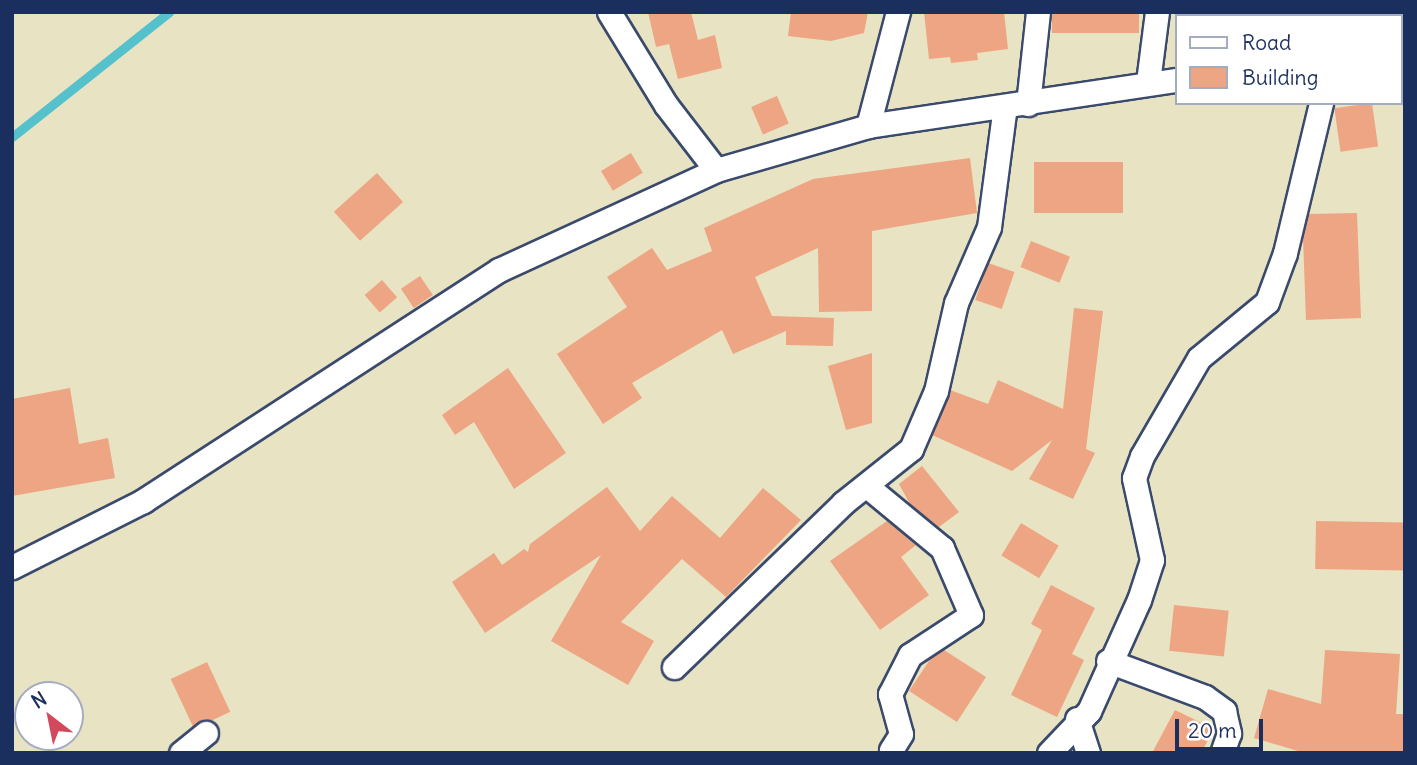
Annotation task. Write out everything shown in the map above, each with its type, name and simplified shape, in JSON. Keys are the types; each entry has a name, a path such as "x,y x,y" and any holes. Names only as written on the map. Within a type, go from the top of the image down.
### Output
{"street":[{"path":"609,12 666,105 716,170"},
{"path":"868,126 898,12"},
{"path":"1028,104 1038,12"},
{"path":"1148,82 1157,12"},
{"path":"12,567 143,501 499,270 716,170 868,126 1028,104 1148,82 1176,80"},
{"path":"1049,753 1077,719 1089,711 1108,661 1139,600 1152,560 1134,478 1199,358 1267,302 1285,253 1321,105"},
{"path":"674,667 842,503 868,487 911,449 936,391 956,303 989,227 1005,106"},
{"path":"868,487 942,548 971,615 910,655 890,694 901,734 891,750"},
{"path":"1108,661 1205,697 1224,710 1229,733 1222,753"},
{"path":"1077,719 1088,753"},
{"path":"181,753 206,733"}],"building":[{"path":"648,12 691,12 698,40 715,35 722,68 678,79 669,44 656,47"},
{"path":"791,12 868,12 864,33 831,41 788,36"},
{"path":"924,12 1004,12 1008,49 977,53 978,60 951,63 950,57 929,59"},
{"path":"1052,12 1139,12 1139,33 1052,33"},
{"path":"777,96 789,124 763,135 751,107"},
{"path":"1372,105 1378,147 1340,152 1334,108"},
{"path":"631,153 643,173 613,191 601,171"},
{"path":"970,158 977,213 872,231 872,311 819,312 818,248 755,277 772,316 834,318 833,346 786,345 786,331 733,354 722,330 632,383 642,398 603,424 557,354 627,307 607,277 652,248 667,270 712,251 704,228 813,179"},
{"path":"1034,162 1123,162 1123,213 1034,213"},
{"path":"377,173 403,202 360,241 334,212"},
{"path":"1357,213 1361,318 1306,320 1303,237 1309,214"},
{"path":"1031,241 1070,257 1059,283 1021,267"},
{"path":"988,263 1014,272 1002,309 975,300"},
{"path":"420,276 433,295 414,308 401,289"},
{"path":"382,280 397,297 380,312 365,295"},
{"path":"1074,308 1103,311 1086,449 1095,453 1073,499 1029,479 1052,440 1012,471 932,435 950,390 988,404 998,380 1063,409"},
{"path":"872,353 872,423 846,430 828,366"},
{"path":"508,368 566,453 514,489 474,422 455,435 442,415"},
{"path":"70,388 79,444 108,438 115,478 12,496 12,399"},
{"path":"922,466 959,512 939,527 910,504 899,484"},
{"path":"607,487 640,531 672,496 720,538 763,488 801,520 726,597 682,559 621,622 654,641 628,685 551,641 601,555 485,633 452,582 494,553 502,565 524,549 528,552 530,544"},
{"path":"887,521 916,545 901,557 929,595 880,630 830,561"},
{"path":"1316,521 1405,523 1404,571 1315,569"},
{"path":"1021,523 1059,546 1039,578 1001,556"},
{"path":"1051,585 1095,608 1072,654 1084,660 1057,717 1011,695 1042,630 1031,624"},
{"path":"1174,605 1229,611 1224,656 1169,651"},
{"path":"944,650 986,677 957,722 909,691 931,658"},
{"path":"1325,650 1400,654 1396,714 1405,714 1405,753 1305,753 1254,738 1268,689 1321,704"},
{"path":"207,662 230,712 194,729 171,679"},
{"path":"1175,710 1214,729 1201,753 1152,753"}],"waterway":[{"path":"12,137 169,12"}]}
